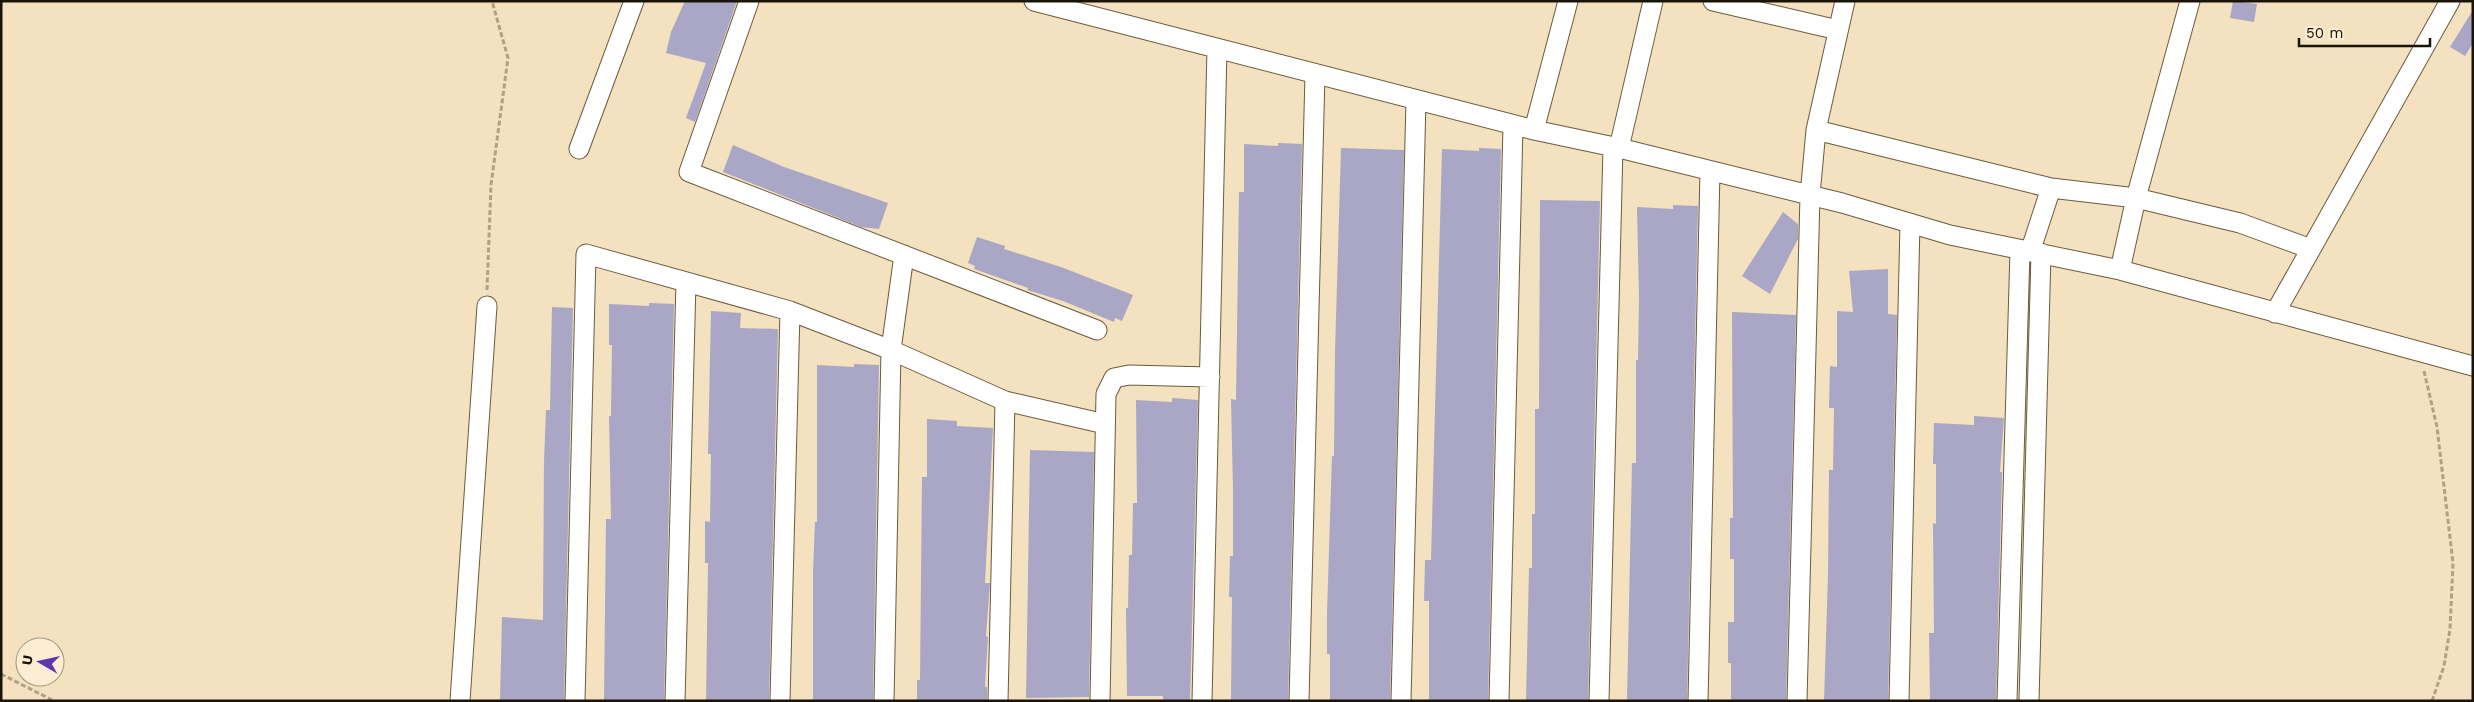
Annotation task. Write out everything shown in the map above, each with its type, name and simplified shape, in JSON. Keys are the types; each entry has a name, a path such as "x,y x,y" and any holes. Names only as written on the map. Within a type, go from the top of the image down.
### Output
{"street":[{"path":"579,149 634,1"},
{"path":"749,1 689,172 1097,330"},
{"path":"1034,1 1514,125 1810,195 1950,235 2120,270 2473,366"},
{"path":"1534,130 1568,1"},
{"path":"1599,701 1616,148 1653,1"},
{"path":"1713,1 1838,30"},
{"path":"1797,701 1810,195 1816,130 1844,1"},
{"path":"2120,270 2136,198 2190,1"},
{"path":"2275,313 2450,1"},
{"path":"1202,701 1217,48"},
{"path":"1299,701 1315,74"},
{"path":"1401,701 1416,100"},
{"path":"1499,701 1514,125"},
{"path":"1816,130 2051,188 2136,198 2240,223 2311,249"},
{"path":"1698,701 1710,170"},
{"path":"2007,701 2030,252 2051,188"},
{"path":"1899,701 1910,223"},
{"path":"2029,701 2030,252"},
{"path":"575,701 586,254 790,311 891,350 1005,401 1104,424"},
{"path":"884,701 891,350 904,255"},
{"path":"675,701 686,282"},
{"path":"460,701 487,306"},
{"path":"780,701 790,311"},
{"path":"1100,701 1106,394 1114,378 1129,375 1210,377"},
{"path":"998,701 1005,401"}],"path":[{"path":"487,306 491,185 508,58 492,1"},
{"path":"2421,353 2436,427 2453,563 2450,629 2444,666 2432,701"},
{"path":"1,674 54,701"}],"building":[{"path":"685,1 737,1 695,122 686,118 706,63 666,53 671,32"},
{"path":"2233,1 2257,4 2254,22 2230,18"},
{"path":"2473,10 2473,43 2465,56 2450,47"},
{"path":"1278,143 1302,144 1288,701 1231,701 1232,597 1229,597 1230,556 1233,556 1233,491 1231,399 1236,400 1239,192 1244,192 1244,144 1278,146"},
{"path":"733,145 784,167 888,203 879,229 861,227 723,172"},
{"path":"1341,148 1404,150 1390,701 1330,701 1330,654 1327,654 1327,613 1332,456 1334,456"},
{"path":"1479,148 1501,149 1488,701 1429,701 1429,601 1424,601 1425,560 1431,560 1442,149 1479,151"},
{"path":"1540,200 1600,201 1588,701 1526,701 1529,568 1532,568 1532,514 1535,514 1535,409 1539,409"},
{"path":"1673,205 1698,206 1687,701 1627,701 1632,463 1636,463 1636,360 1638,360 1639,298 1637,207 1673,209"},
{"path":"1783,212 1798,224 1798,239 1770,294 1742,276"},
{"path":"977,237 1005,246 1004,249 1061,267 1133,295 1122,321 1115,318 1114,322 1063,301 1027,290 1028,288 974,269 975,266 968,263"},
{"path":"1888,269 1888,314 1897,315 1888,701 1824,701 1829,470 1833,470 1834,408 1829,408 1830,366 1837,367 1837,311 1853,312 1849,271"},
{"path":"649,303 674,304 664,701 604,701 606,519 611,519 609,416 611,416 612,345 609,345 609,304 649,306"},
{"path":"552,307 573,308 564,701 500,701 502,617 543,620 544,461 546,410 550,410"},
{"path":"711,311 741,313 740,328 778,329 769,701 706,701 708,563 705,563 705,521 710,522 711,454 708,454"},
{"path":"1732,312 1796,315 1786,701 1731,701 1731,663 1728,663 1728,622 1734,622 1734,559 1730,559 1730,518 1733,518"},
{"path":"854,364 879,365 873,701 813,701 813,572 815,522 817,522 817,365 854,367"},
{"path":"1172,398 1198,400 1190,701 1163,701 1163,696 1127,696 1126,608 1128,608 1129,555 1132,555 1133,503 1137,503 1136,400 1172,402"},
{"path":"1974,416 2004,418 2000,472 2002,472 1996,701 1930,701 1929,633 1934,633 1933,523 1936,524 1936,464 1933,464 1934,423 1974,425"},
{"path":"927,419 957,421 957,426 993,428 985,583 990,583 986,636 988,637 985,687 987,687 987,701 917,701 917,680 920,680 922,477 927,477"},
{"path":"1030,450 1094,452 1089,697 1026,698"}]}
